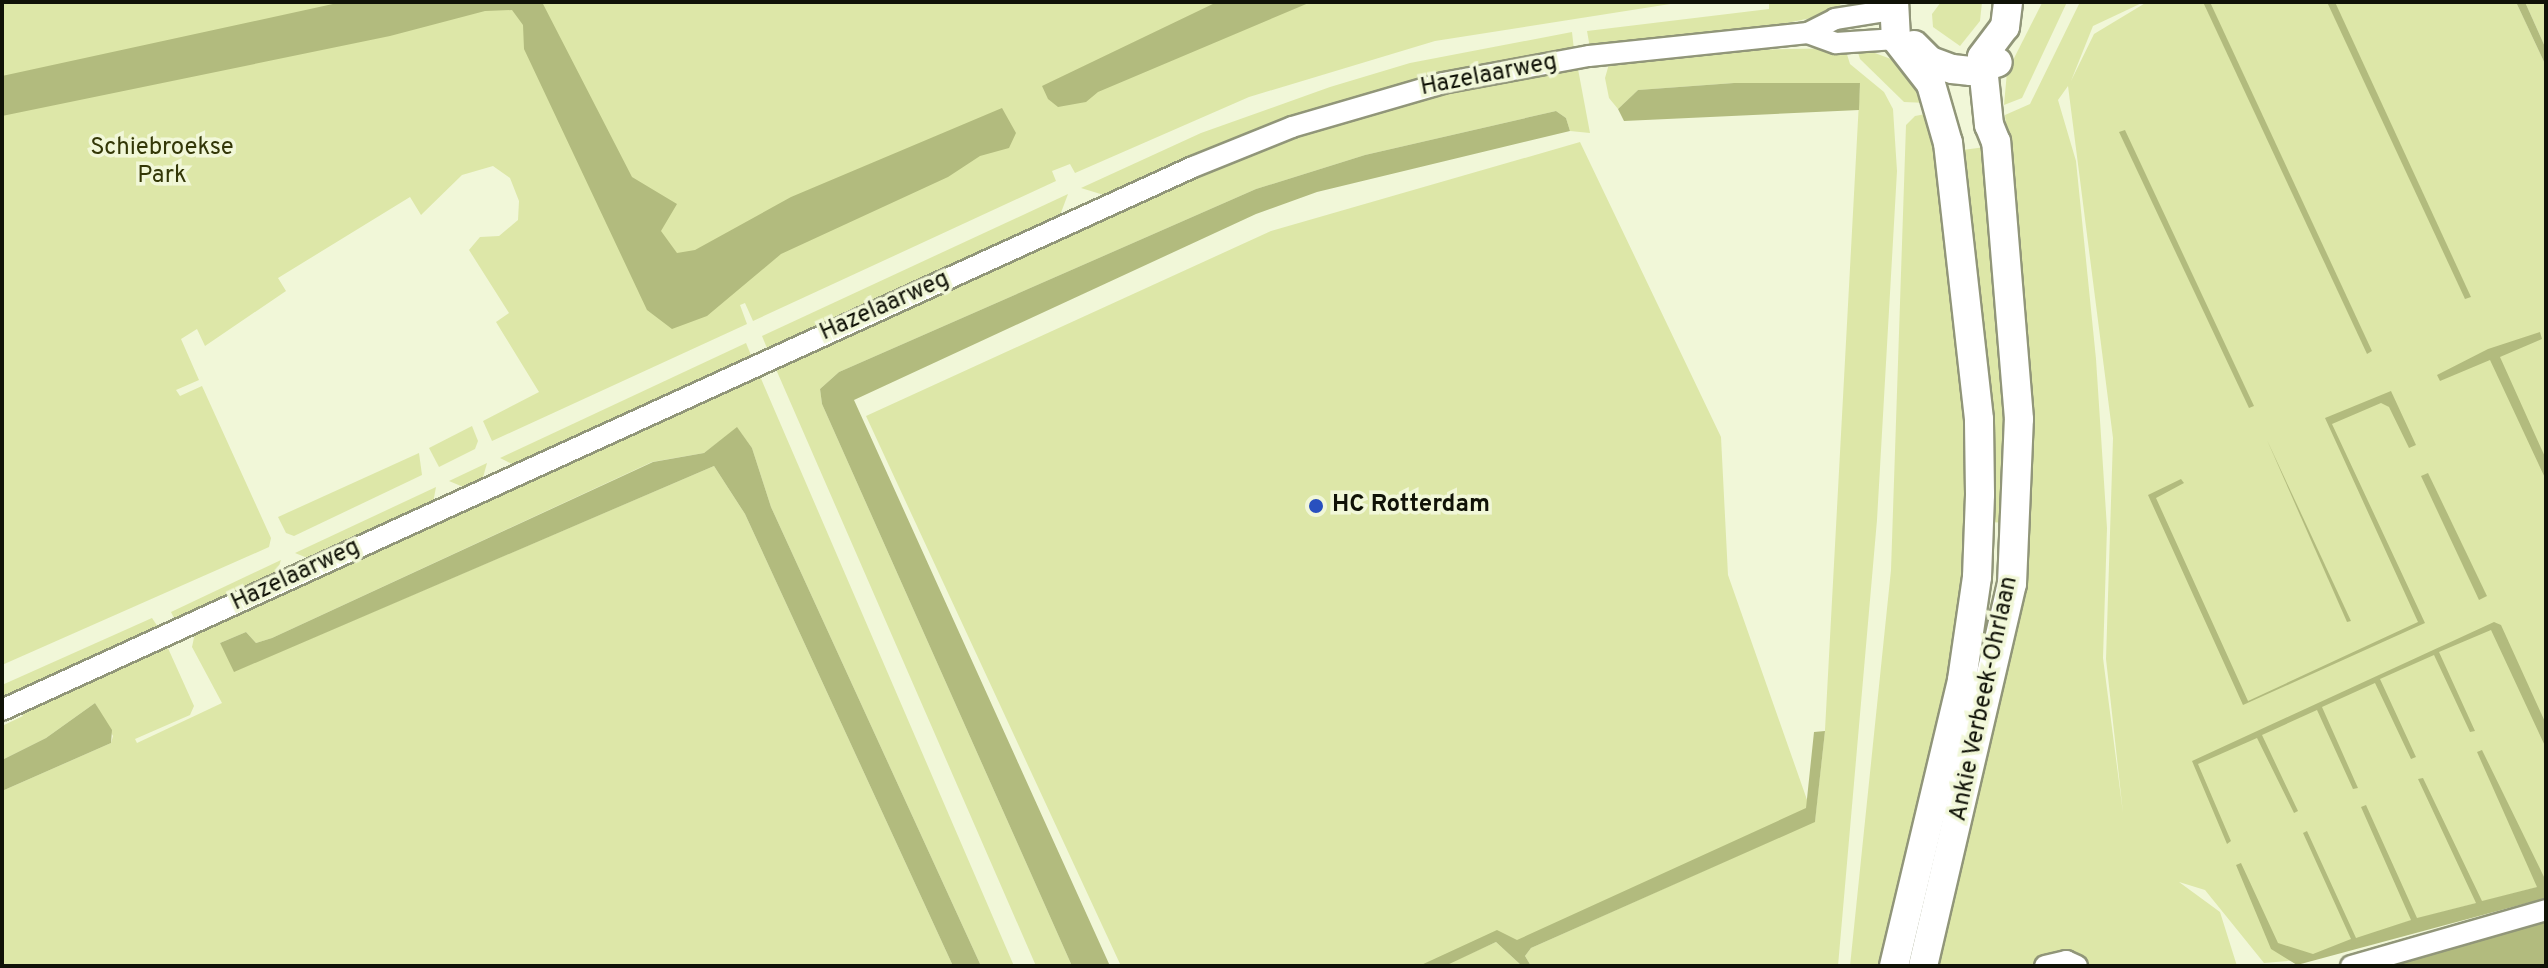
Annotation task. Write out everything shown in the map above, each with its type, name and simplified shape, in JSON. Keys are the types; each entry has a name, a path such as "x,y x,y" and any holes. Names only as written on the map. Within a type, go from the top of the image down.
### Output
{"main road":[{"path":"1989,66 1986,51 2005,27 2008,2"},
{"path":"1899,5 1903,39 1938,76 1989,66 2017,42 2024,2"},
{"name":"Ankie Verbeek-Ohrlaan","path":"1923,966 2012,584 2019,419 1996,142 2000,124 1989,66"},
{"name":"Ankie Verbeek-Ohrlaan","path":"1894,966 1962,680 1977,577 1979,419 1938,76"}],"street":[{"name":"Hazelaarweg","path":"2,710 1193,167 1292,127 1443,83 1560,62 1808,33 1835,19 1899,5"},
{"name":"Hazelaarweg","path":"1808,33 1836,43 1903,39"},
{"path":"2351,966 2546,910"},
{"path":"2045,966 2066,961 2077,966"}],"green space":[{"name":"Schiebroekse Park","path":"2,2 1683,2 1435,41 1249,97 1075,173 1070,164 1052,171 1056,181 753,321 745,303 740,305 747,324 492,441 483,421 539,392 496,322 509,313 469,250 480,237 499,236 518,220 519,201 510,178 493,166 462,175 421,215 410,197 278,278 286,291 205,346 197,329 181,339 199,380 176,390 180,396 202,386 271,538 269,547 2,665"},
{"path":"1769,2 1840,2 1841,12 1748,31 1590,48 1587,31 1769,9"},
{"path":"1941,2 1982,2 1980,21 1960,46 1933,27 1932,14"},
{"path":"2067,2 2022,98 2004,105 2007,72 2042,3"},
{"path":"2080,2 2144,2 2093,26 2071,81 2094,34 2147,2 2516,2 2546,66 2546,885 2412,920 2299,960 2264,963 2205,890 2179,882 2220,912 2237,966 2094,966 2042,959 2032,966 1934,966 1995,714 2023,320 2005,115 2030,104","holes":["2068,86 2113,438 2106,659 2123,813 2103,658 2107,528 2096,359 2076,161 2058,100"]},
{"path":"2525,2 2546,2 2546,49"},
{"path":"1572,32 1574,50 1416,81 1336,104 1107,196 1081,188 1201,133 1330,87 1410,63"},
{"path":"1856,46 1891,59 1927,103 1904,102 1860,59"},
{"path":"1845,48 1850,64 1884,92 1893,109 1897,171 1877,520 1838,966 1531,966 1525,956 1531,948 1815,821 1825,730 1860,83 1734,83 1638,90 1618,109 1609,98 1605,78 1609,64 1737,50"},
{"path":"1570,66 1578,69 1590,133 1570,131 1566,118 1556,111 1365,155 1256,189 839,372 820,389 822,404 1072,966 1036,966 775,367 1241,154 1392,103"},
{"path":"1931,113 1963,340 1969,590 1887,966 1850,966 1891,570 1906,125 1915,116"},
{"name":"HC Rotterdam","path":"1580,142 1721,437 1728,575 1812,814 1517,947 1496,940 1447,964 1496,942 1522,966 1121,966 866,416 1271,231"},
{"path":"1985,147 2006,366 2010,523 1987,522 1963,150"},
{"path":"1068,194 1059,218 769,353 762,336"},
{"path":"746,343 753,360 516,466 500,458"},
{"path":"759,374 1014,966 981,966 771,507 752,448 737,428 704,453 652,462 272,638 256,643 246,632 220,643 235,671 714,466 745,514 953,966 2,966 2,791 111,743 113,736 95,703 46,738 2,760 2,726 23,716 22,712 167,646 194,706 190,715 135,739 137,743 222,703 192,647 195,633"},
{"path":"472,426 478,441 475,449 439,467 429,448"},
{"path":"419,453 422,475 294,536 286,533 278,517"},
{"path":"487,463 482,481 468,489 449,481"},
{"path":"436,487 433,503 310,559 295,553"},
{"path":"281,560 276,575 176,622 171,612"},
{"path":"152,618 158,627 2,698 2,685"}],"shaded area":[{"path":"342,2 542,2 632,177 677,204 661,231 677,253 695,250 791,197 1002,108 1016,133 1009,148 980,156 948,177 781,254 707,316 672,329 647,310 524,49 523,25 512,10 485,11 390,36 2,116 2,76"},
{"path":"1217,2 1311,2 1098,92 1086,102 1058,107 1048,99 1042,86"},
{"path":"2203,2 2210,2 2372,351 2367,354"},
{"path":"2327,2 2335,2 2471,297 2465,299"},
{"path":"2516,2 2525,2 2546,49 2546,66"},
{"path":"1734,83 1860,83 1859,110 1624,121 1618,109 1638,90"},
{"path":"1556,111 1566,118 1570,131 1317,192 1256,214 854,400 1110,966 1072,966 822,404 820,389 839,372 1256,189 1365,155"},
{"path":"2125,130 2254,406 2249,408 2119,132"},
{"path":"2540,332 2542,339 2500,357 2546,459 2546,480 2490,360 2440,381 2437,375 2488,349"},
{"path":"2391,391 2416,445 2409,448 2389,407 2381,403 2332,424 2425,623 2243,705 2148,495 2181,479 2184,483 2156,498 2248,701 2418,622 2325,418"},
{"path":"737,427 752,448 771,507 981,966 953,966 745,514 714,466 234,672 220,643 246,632 256,643 272,638 653,462 704,453"},
{"path":"2267,440 2351,621 2347,622"},
{"path":"2428,473 2487,596 2479,600 2421,476"},
{"path":"2494,622 2501,625 2546,724 2546,748 2491,630 2439,652 2475,731 2470,732 2434,655 2380,679 2416,757 2411,759 2375,683 2322,707 2358,788 2353,789 2317,710 2262,735 2298,811 2294,813 2257,738 2198,764 2231,841 2227,844 2192,761"},
{"path":"95,703 112,730 111,743 2,791 2,760 46,738"},
{"path":"1825,731 1815,822 1531,948 1525,956 1531,966 1522,966 1496,942 1445,966 1419,966 1497,930 1517,940 1806,808 1814,732"},
{"path":"2482,750 2546,881 2546,898 2297,965 2271,949 2236,865 2241,863 2278,943 2313,954 2351,939 2303,833 2307,831 2356,938 2411,920 2361,807 2366,805 2417,918 2476,903 2418,779 2423,778 2482,901 2537,887 2477,752"},
{"path":"2546,920 2546,965 2391,966"}],"place":[{"name":"HC Rotterdam","path":"1316,506"}]}
